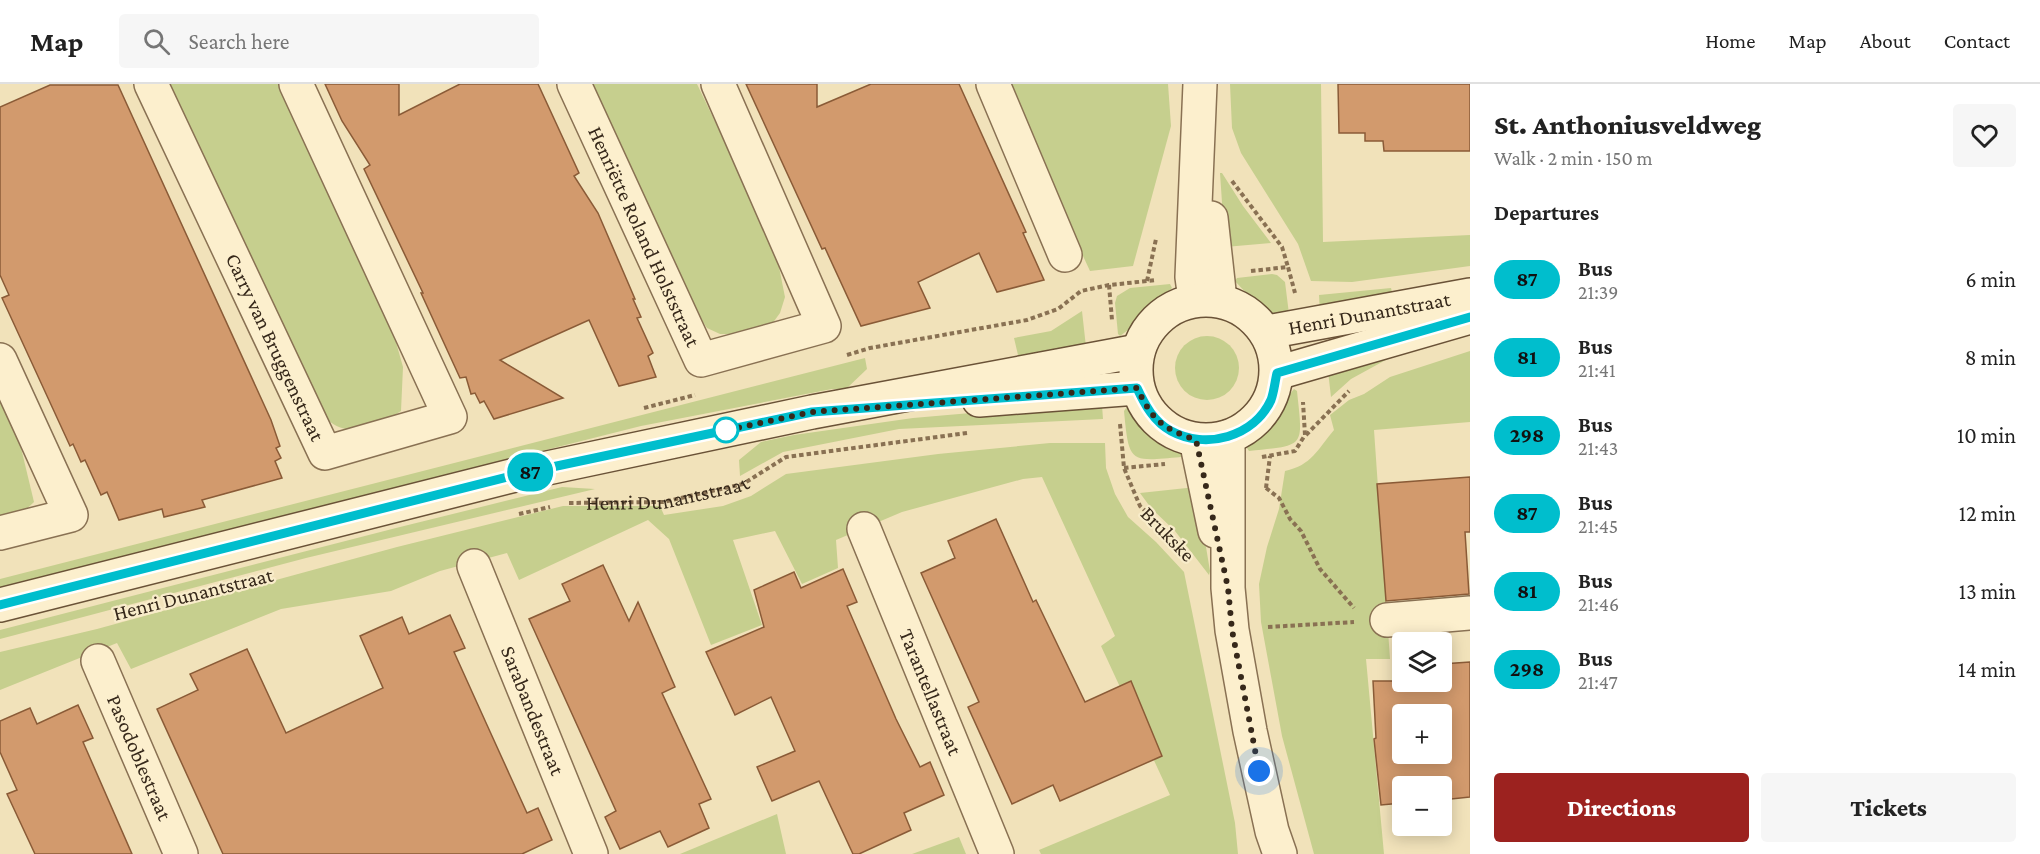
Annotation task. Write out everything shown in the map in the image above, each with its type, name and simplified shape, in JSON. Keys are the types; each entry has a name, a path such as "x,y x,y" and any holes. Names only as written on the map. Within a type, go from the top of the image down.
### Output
{"street":[{"name":"Carry van Bruggenstraat","path":"151,84 325,453 450,417 296,84"},
{"name":"Henriëtte Roland Holststraat","path":"574,84 701,360 824,326 718,84"},
{"path":"993,84 1065,255"},
{"path":"1200,94 1207,300"},
{"name":"Henri Dunantstraat","path":"1267,332 1470,295"},
{"path":"1207,300 1238,306 1254,317 1267,332 1275,352 1277,373 1270,400 1253,423 1228,437 1196,440 1170,431 1149,413 1137,388 1135,369 1138,351 1149,326 1170,309 1207,300"},
{"name":"Henri Dunantstraat","path":"1277,373 1470,317"},
{"name":"Henri Dunantstraat","path":"0,605 519,474 812,412 1138,351"},
{"path":"0,360 71,516 0,533"},
{"name":"Henri Dunantstraat","path":"812,412 1137,388"},
{"name":"Brukske","path":"1228,437 1228,588 1232,630 1250,732 1272,831 1280,854"},
{"name":"Brukske","path":"1196,440 1228,588"},
{"name":"Tarantellastraat","path":"864,529 997,854"},
{"name":"Sarabandestraat","path":"474,566 591,854"},
{"path":"1387,620 1470,613"},
{"name":"Pasodoblestraat","path":"98,660 181,854"}],"path":[{"path":"1230,178 1282,247 1288,267"},
{"path":"870,348 1027,320 1058,309 1081,291"},
{"name":"Brukske","path":"1109,428 1121,428 1124,468 1140,506 1182,546"},
{"name":"Henri Dunantstraat","path":"561,504 663,502 743,484 786,457 975,433"},
{"path":"1266,488 1279,498 1290,519 1301,531 1320,569 1361,616 1387,620"},
{"path":"510,516 551,507"},
{"path":"1232,630 1387,620"}],"green space":[{"path":"169,84 279,84 390,321 403,367 401,411 375,425 355,429 336,426 323,415 316,405"},
{"path":"586,84 697,84 775,247 785,297 780,313 772,324 733,334 720,334 707,328 674,278"},
{"path":"1003,84 1168,84 1171,126 1133,266 1090,271"},
{"path":"1230,84 1321,84 1323,242 1470,235 1470,266 1352,282 1311,281 1298,244 1241,153 1232,128"},
{"path":"1220,173 1222,173 1271,243 1225,247"},
{"path":"1272,274 1285,282 1289,314 1279,315 1267,310 1235,281 1237,278"},
{"path":"1170,284 1172,288 1136,324 1120,336 1118,334 1115,303 1117,296 1130,288"},
{"path":"1391,288 1392,292 1387,296 1320,313 1319,295"},
{"path":"1082,311 1086,347 1049,356 1018,355 1014,338 1051,331"},
{"path":"1207,336 1225,341 1230,345 1234,350 1239,368 1234,386 1230,391 1225,395 1207,400 1189,395 1184,391 1180,386 1175,368 1180,350 1184,345 1189,341"},
{"path":"1470,351 1470,422 1374,430 1390,659 1366,659 1384,854 1314,854 1282,736 1261,622 1259,584 1267,547 1279,509 1285,471 1302,465 1313,456 1334,430 1330,415 1349,400 1364,394 1390,377"},
{"path":"1393,356 1351,379 1331,397 1328,371"},
{"path":"865,358 867,369 846,389 832,389 641,426 0,588 0,579"},
{"path":"1294,389 1297,391 1300,424 1297,440 1281,447 1249,451 1247,448 1274,418"},
{"path":"0,392 16,427 34,502 17,518 0,521"},
{"path":"1102,405 1103,419 899,429 783,452 740,476 739,460 761,442 794,435 913,418 1017,409"},
{"path":"1126,408 1179,449 1182,453 1181,457 1151,459 1135,455 1128,441 1124,411"},
{"path":"1050,443 1105,443 1106,468 1115,494 1128,517 1184,572 1235,823 1238,854 1041,854 1039,850 1170,795 1101,646 1115,636 1042,477 1023,479 902,512 836,540 838,568 802,584 775,531 733,540 762,625 711,645 669,539 648,520 519,580 507,553 440,571 391,591 281,609 131,669 117,643 0,690 0,652 97,629 397,547 563,506 660,506 664,515 723,506 751,496 786,474 938,454"},
{"path":"562,487 595,489 306,558 0,639 0,630"},
{"path":"1196,487 1209,575 1175,531 1151,508 1140,493"},
{"path":"777,814 786,854 680,854"},
{"path":"959,837 966,854 912,854"}],"building":[{"path":"325,84 399,84 399,115 460,84 538,84 579,173 574,176 598,213 635,299 633,299 641,317 637,318 653,353 648,356 656,377 619,386 589,320 500,360 563,398 494,419 484,401 480,403 475,393 471,394 466,377 460,378 421,293 423,293 364,169 370,165 342,121"},
{"path":"746,84 817,84 817,107 871,84 959,84 1026,232 1023,233 1044,280 997,292 979,253 918,282 930,308 861,326 825,248 822,249"},
{"path":"1338,84 1470,84 1470,151 1384,151 1383,141 1365,141 1365,133 1339,133"},
{"path":"50,85 118,85 271,420 280,446 276,448 281,458 275,461 282,478 202,500 205,507 164,517 162,509 119,520 107,492 101,495 85,460 81,462 73,444 70,446 2,298 9,295 0,275 0,107"},
{"path":"1470,477 1470,532 1465,532 1469,594 1386,601 1377,484"},
{"path":"996,519 1033,602 1036,600 1085,702 1131,681 1162,756 1060,801 1053,785 1012,804 968,707 979,702 921,573 955,558 948,541"},
{"path":"603,565 629,621 638,602 675,687 662,693 711,799 699,804 709,828 668,847 660,831 620,849 605,817 616,811 529,619 570,601 562,584"},
{"path":"843,569 857,602 847,606 896,719 920,767 930,762 944,795 904,813 911,830 859,854 853,854 819,781 772,801 757,767 795,751 771,697 735,715 706,652 764,627 754,590 794,572 801,588"},
{"path":"450,615 465,648 454,652 487,725 527,813 538,808 552,840 522,854 223,854 157,709 198,690 190,674 247,649 286,733 383,688 360,636 402,617 409,634"},
{"path":"1470,662 1470,797 1452,799 1452,776 1392,776 1392,804 1381,805 1374,739 1376,738 1373,681 1392,681 1392,692 1452,692 1452,663"},
{"path":"78,705 93,738 83,742 132,854 35,854 7,794 17,790 0,752 0,721 30,708 37,724"}],"bus line":[{"name":"87","path":"0,605 519,474 812,412 1137,388 1149,413 1170,431 1196,440 1228,437 1253,423 1270,400 1277,373 1470,317"}],"route":[{"path":"726,430 722,431 812,412 1137,388 1149,413 1170,431 1196,440 1228,588 1232,630 1259,771"}]}
